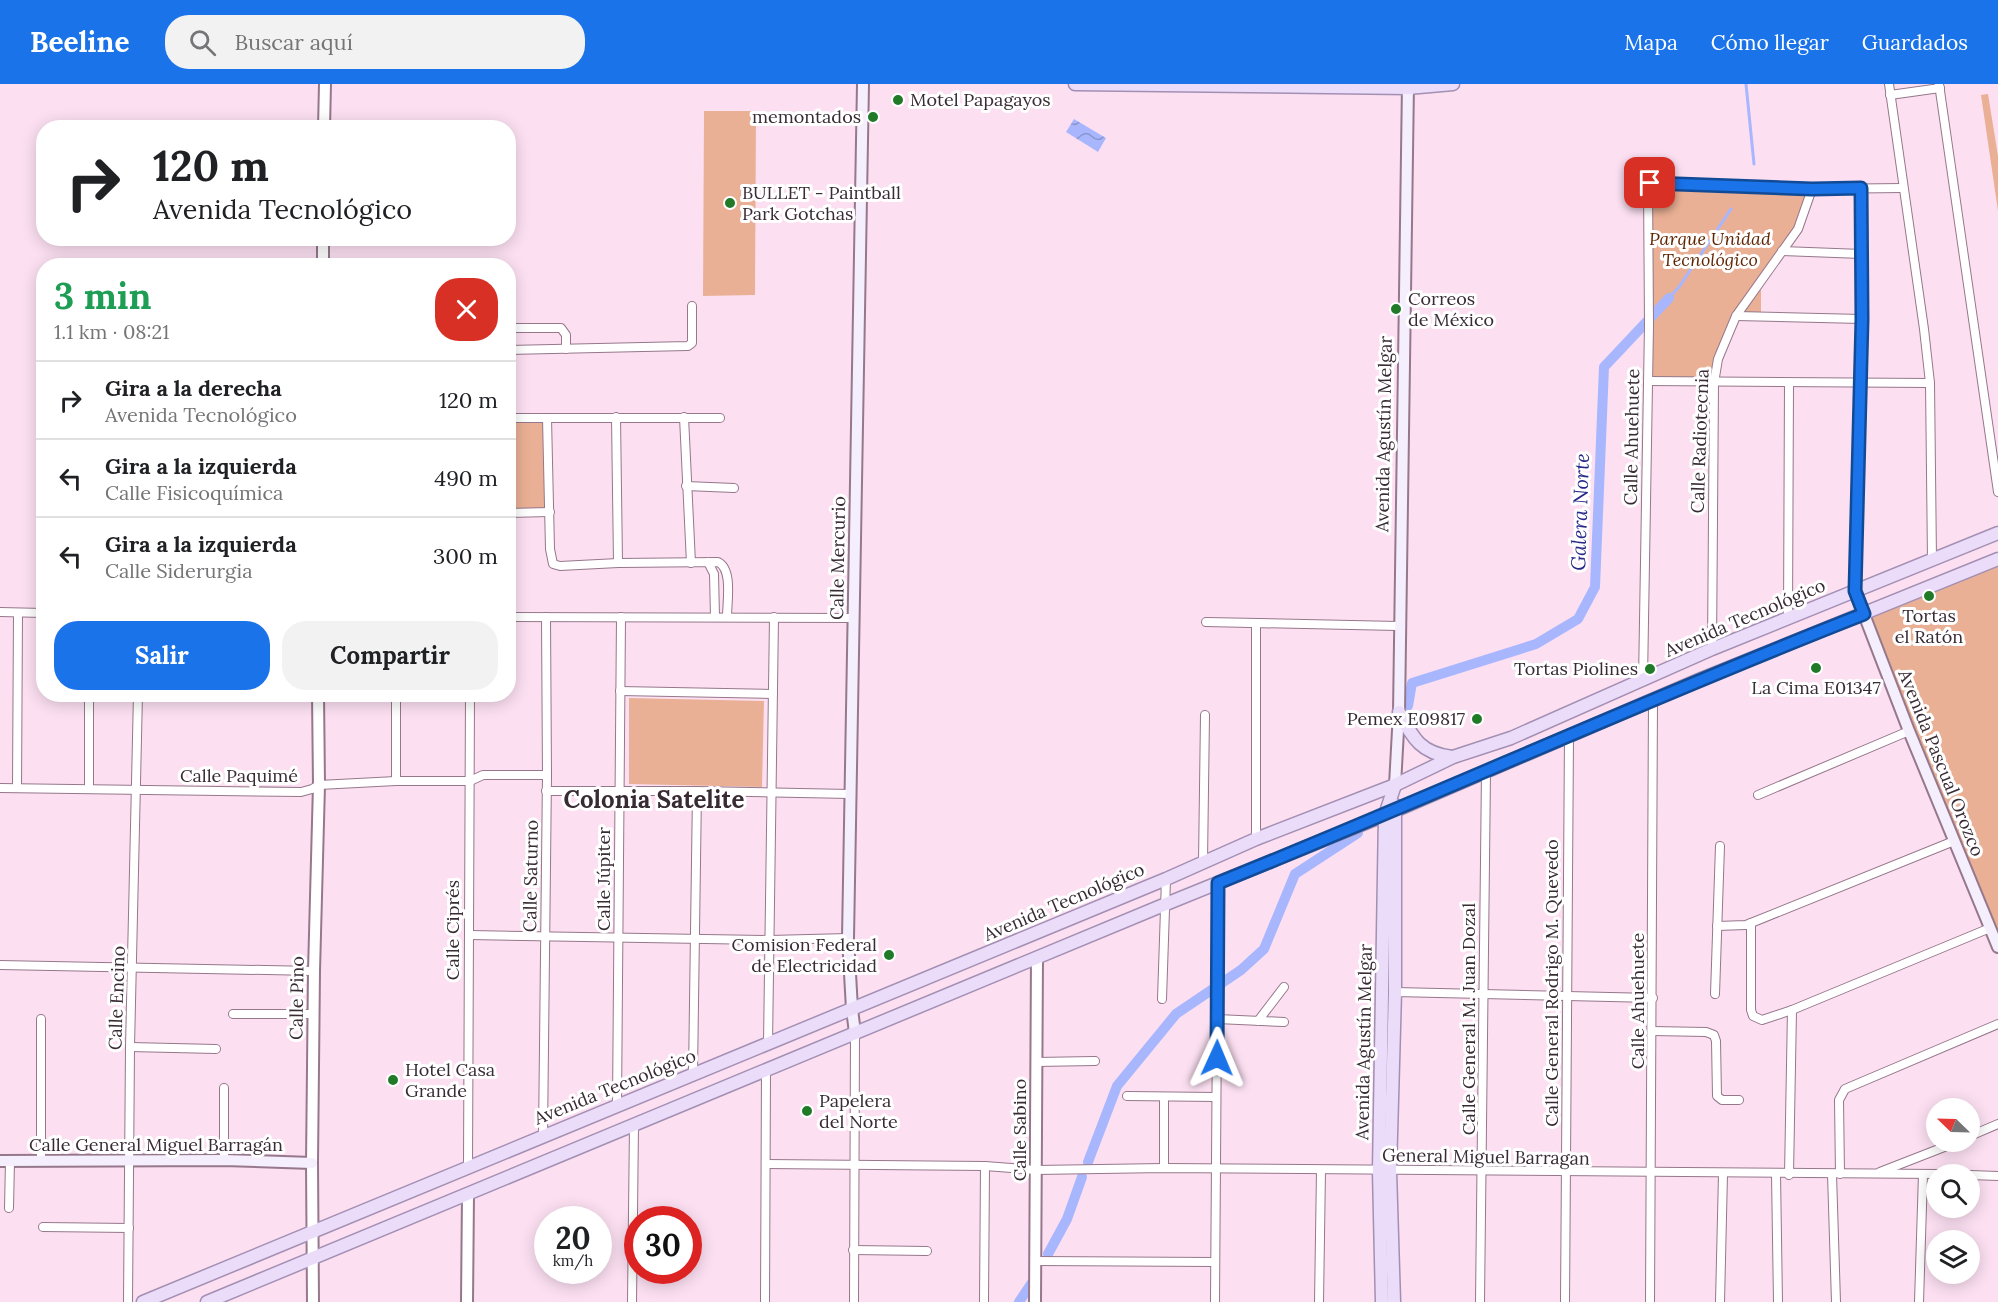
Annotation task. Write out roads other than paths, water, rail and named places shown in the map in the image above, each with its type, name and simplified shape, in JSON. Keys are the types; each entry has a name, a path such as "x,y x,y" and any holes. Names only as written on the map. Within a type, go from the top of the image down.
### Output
{"main road":[{"name":"Calle Mercurio","path":"855,1033 848,938 863,84"},
{"path":"1075,84 1408,86 1453,84"},
{"name":"Avenida Agustín Melgar","path":"1382,1302 1385,1171 1385,838 1395,784 1399,712 1398,626 1408,86"},
{"name":"Avenida Tecnológico","path":"143,1302 468,1166 852,1010 1256,839 1395,784 1453,758 1511,738 1712,649 1998,533"},
{"path":"207,1302 1390,813 1653,699 1998,559"},
{"name":"Avenida Pascual Orozco","path":"1855,591 1909,731 1998,947"},
{"path":"1399,712 1419,744 1439,756 1453,758"},
{"name":"Avenida Agustín Melgar","path":"1390,813 1395,992 1385,1171 1394,1302"},
{"path":"1361,825 1385,838"},
{"name":"Calle General Miguel Barragán","path":"5,1161 224,1160 312,1163"}],"street":[{"path":"324,120 325,84"},
{"path":"1889,84 1930,382 1932,560"},
{"path":"1890,95 1939,86 1997,467 1998,492"},
{"name":"Calle Ahuehuete","path":"1642,680 1649,325 1647,187 1650,183 1812,189"},
{"path":"1855,591 1862,319 1861,188"},
{"path":"1812,189 1903,188"},
{"name":"Calle Radiotecnia","path":"1712,649 1714,383 1718,359 1736,316 1801,224 1812,189"},
{"path":"1782,251 1862,254"},
{"path":"516,350 688,346 692,343 692,306"},
{"path":"1736,316 1862,319"},
{"path":"516,328 561,328 566,335 566,349"},
{"path":"1648,381 1861,384 1930,382"},
{"path":"1788,618 1789,383"},
{"path":"616,417 618,563"},
{"path":"684,417 691,563"},
{"path":"516,418 720,418"},
{"path":"547,418 551,562 560,566 717,562 725,567 727,577 727,617"},
{"path":"686,486 734,488"},
{"path":"516,513 549,512"},
{"path":"708,562 714,574 715,617"},
{"path":"0,612 36,613"},
{"path":"17,788 18,613"},
{"path":"516,617 853,618"},
{"name":"Calle Saturno","path":"543,1136 546,617"},
{"name":"Calle Júpiter","path":"617,1105 621,617"},
{"path":"768,1044 774,617"},
{"path":"1206,622 1398,626"},
{"path":"1256,624 1256,839"},
{"path":"620,691 773,693"},
{"name":"Calle Ahuehuete","path":"1650,1302 1653,699"},
{"path":"89,702 89,789"},
{"name":"Calle Encino","path":"128,1302 130,1047 134,968 138,702"},
{"name":"Calle Pino","path":"313,1302 312,1163 319,785 318,702"},
{"path":"396,702 396,781"},
{"name":"Calle Ciprés","path":"468,1166 470,702"},
{"path":"1203,862 1205,715"},
{"path":"1758,795 1909,731"},
{"name":"Calle General Rodrigo M. Quevedo","path":"1565,1302 1569,737"},
{"name":"Calle General M. Juan Dozal","path":"1480,1302 1486,772"},
{"name":"Calle Paquimé","path":"0,788 301,792 319,785 396,781 470,781 483,776 546,775"},
{"path":"546,791 850,794"},
{"path":"693,1074 697,791"},
{"path":"1717,926 1752,923 1954,841"},
{"path":"1715,994 1720,846"},
{"path":"1162,999 1166,879"},
{"path":"1215,1302 1218,883"},
{"path":"1752,923 1751,1010 1756,1018 1765,1020 1990,928"},
{"path":"470,935 770,940 848,938"},
{"name":"Calle Sabino","path":"1035,1302 1037,958"},
{"path":"0,965 314,971"},
{"path":"1258,1021 1284,987"},
{"path":"1395,992 1653,998"},
{"path":"1789,1174 1792,1010"},
{"path":"233,1014 314,1014"},
{"path":"41,1018 42,1161"},
{"path":"1217,1018 1284,1023"},
{"path":"1836,1302 1836,1174 1839,1100 1845,1089 1998,1024"},
{"path":"1653,1031 1706,1032 1714,1035 1717,1096 1722,1100 1739,1100"},
{"path":"854,1302 855,1033"},
{"path":"130,1047 216,1049"},
{"path":"1036,1062 1095,1061"},
{"path":"765,1302 766,1070"},
{"path":"224,1088 224,1160"},
{"path":"1128,1096 1216,1097"},
{"path":"1164,1097 1164,1168"},
{"path":"1980,1132 1998,1124"},
{"path":"632,1302 634,1125"},
{"path":"1877,1174 1932,1152"},
{"path":"5,1161 9,1208"},
{"path":"766,1164 855,1164"},
{"name":"General Miguel Barragan","path":"855,1164 985,1166 1036,1170 1216,1168 1923,1174"},
{"path":"984,1302 985,1166"},
{"path":"1319,1302 1321,1170"},
{"path":"1720,1302 1723,1174"},
{"path":"1776,1174 1778,1302"},
{"path":"1919,1302 1923,1174"},
{"path":"1980,1175 1998,1176"},
{"path":"467,1302 468,1194"},
{"path":"43,1227 129,1228"},
{"path":"853,1250 927,1251"},
{"path":"1035,1261 1215,1262"}],"water":[{"path":"1074,119 1106,138 1098,152 1066,132"}],"waterway":[{"path":"1746,84 1754,164"},
{"path":"1669,298 1679,287 1731,209"},
{"name":"Galera Norte","path":"1408,706 1412,683 1536,644 1578,619 1595,587 1604,367 1669,298"},
{"name":"Galera Norte","path":"1088,1162 1117,1086 1176,1014 1241,970 1264,949 1295,874 1358,833"},
{"name":"Galera Norte","path":"1048,1254 1067,1219 1082,1177"},
{"name":"Galera Norte","path":"1019,1302 1031,1284"}],"place":[{"name":"Motel Papagayos","path":"898,100"},
{"name":"memontados","path":"873,117"},
{"name":"BULLET - Paintball Park Gotchas","path":"730,203"},
{"name":"Correos de México","path":"1396,309"},
{"name":"Tortas el Ratón","path":"1929,596"},
{"name":"La Cima E01347","path":"1816,668"},
{"name":"Tortas Piolines","path":"1650,669"},
{"name":"Pemex E09817","path":"1477,719"},
{"name":"Comision Federal de Electricidad","path":"889,955"},
{"name":"Hotel Casa Grande","path":"393,1080"},
{"name":"Papelera del Norte","path":"807,1111"}],"district":[{"name":"Colonia Satelite","path":"654,800"}],"park label":[{"name":"Parque Unidad Tecnológico","path":"1710,249"}]}
